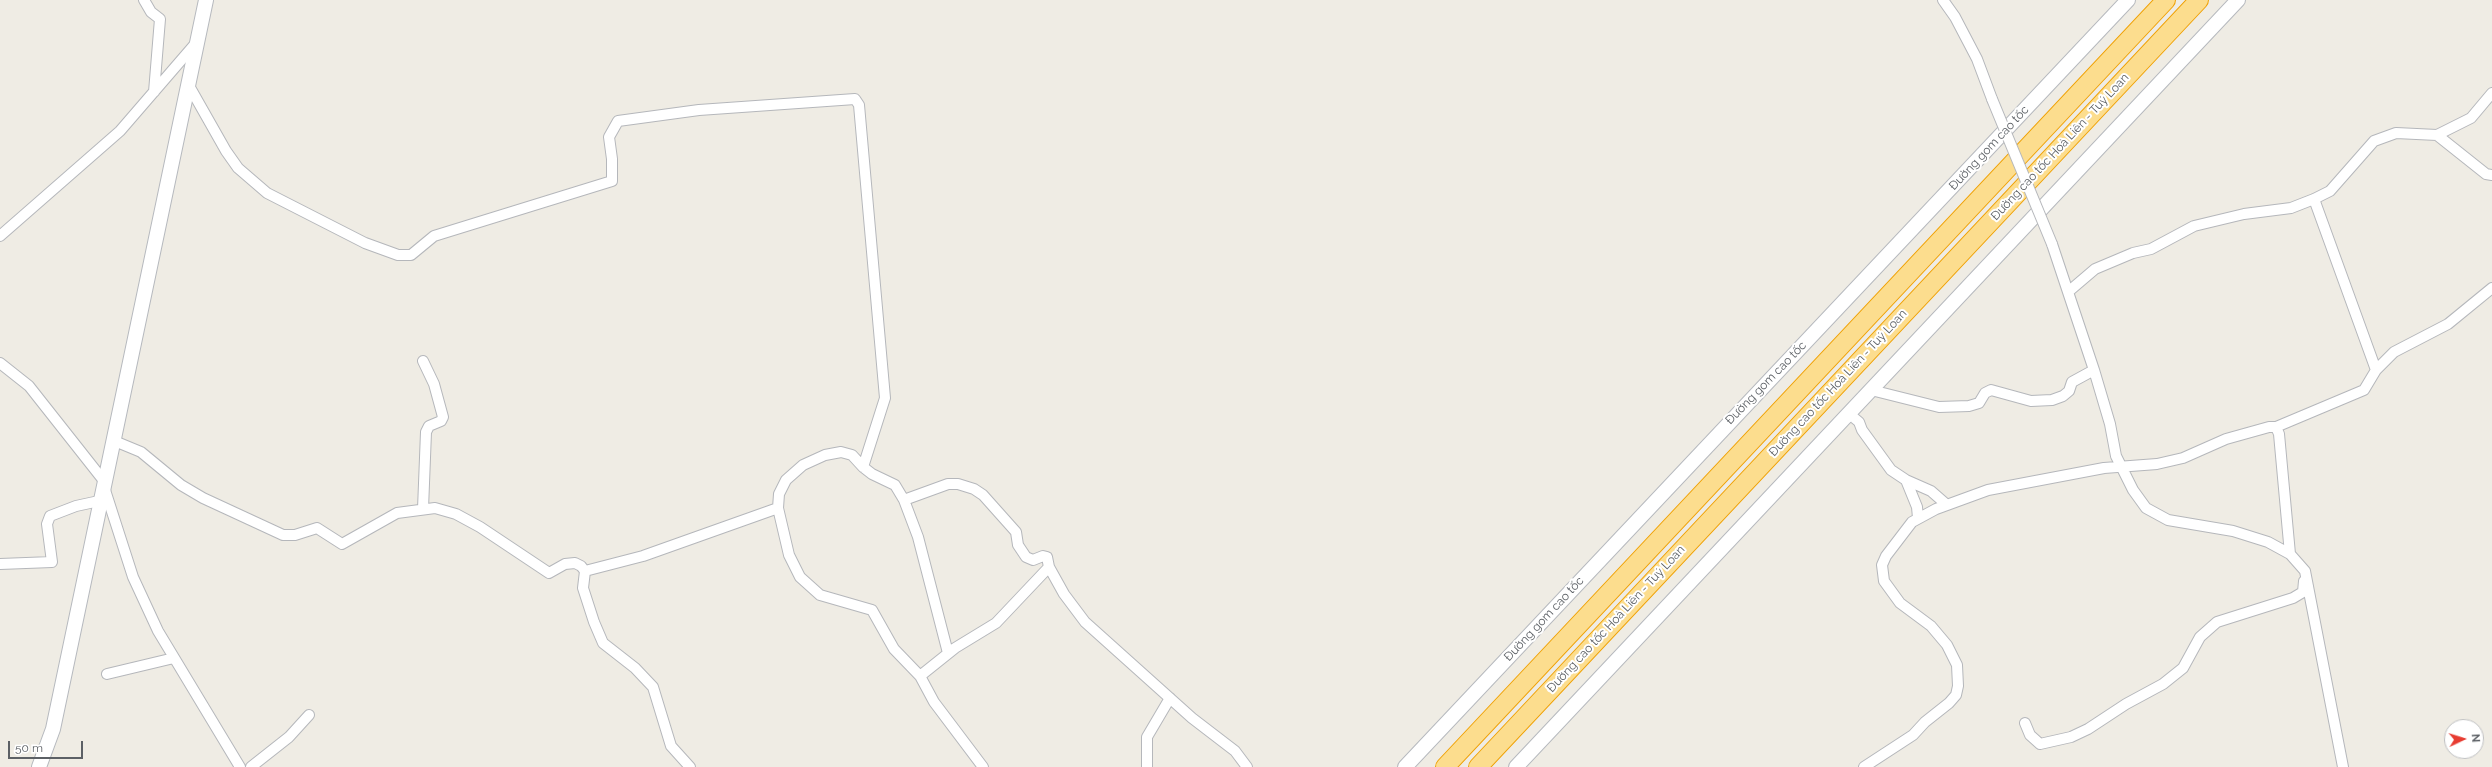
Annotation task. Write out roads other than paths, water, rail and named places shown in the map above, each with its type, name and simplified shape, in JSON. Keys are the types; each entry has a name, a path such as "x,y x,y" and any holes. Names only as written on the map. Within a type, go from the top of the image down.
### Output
{"highway":[{"name":"Đường cao tốc Hoà Liên - Tuý Loan","path":"1445,767 2166,0"},
{"name":"Đường cao tốc Hoà Liên - Tuý Loan","path":"1478,767 2199,0"}],"main road":[{"path":"39,767 53,729 103,482 206,0"},
{"name":"Đường gom cao tốc","path":"1405,767 2128,0"},
{"path":"1516,767 2238,0"}],"street":[{"path":"144,0 151,12 160,19 154,92"},
{"path":"1943,0 1955,17 1977,59 2052,244 2094,370 2121,466 2146,508 2159,517 2181,523 2233,531 2268,542 2290,554 2305,572 2342,767"},
{"path":"0,236 120,130 197,41"},
{"path":"188,84 234,162 267,193 365,243 398,255 411,255 434,236 612,181 612,159 609,137 618,121 699,110 855,100 859,105 885,398 863,467"},
{"path":"2068,292 2095,269 2133,253 2151,249 2194,226 2244,214 2291,208 2314,199 2330,191 2374,141 2396,133 2437,135 2471,118 2492,93"},
{"path":"2437,135 2480,169 2492,174"},
{"path":"2314,199 2363,329 2376,370"},
{"path":"1864,767 1913,735 1925,722 1949,703 1956,695 1958,686 1958,665 1947,644 1930,626 1900,603 1884,581 1882,565 1886,556 1901,534 1918,518 1947,505 1988,490 2121,466 2167,462 2183,458 2226,438 2276,427 2364,390 2376,370 2394,352 2448,324 2492,288"},
{"path":"423,361 434,384 443,417 441,421 429,426 426,432 423,509"},
{"path":"0,363 29,386 103,482 133,577 158,631 240,767"},
{"path":"1871,390 1939,407 1969,406 1979,402 1985,393 1991,390 2031,401 2052,400 2063,396 2069,391 2072,382 2094,370"},
{"path":"1846,416 1853,417 1859,422 1886,465 1906,480 1931,491 1947,505"},
{"path":"2276,427 2279,434 2290,554"},
{"path":"112,440 141,452 181,486 203,498 283,535 295,535 317,528 342,544 397,513 435,508 456,514 521,553 549,573 565,564 576,563 585,571 583,588 604,644 635,668 653,688 671,746 690,767"},
{"path":"948,653 918,537 904,500 895,485 872,474 852,455 841,452 812,459 803,465 786,480 779,494 778,508 789,555 800,577 820,595 872,610 894,649 920,676 934,702 983,767"},
{"path":"1906,480 1917,507 1918,518"},
{"path":"904,500 948,484 958,484 974,489 995,506 1016,532 1018,545 1026,557 1033,560 1045,556 1049,567 1085,622 1170,698 1235,751 1247,767"},
{"path":"0,564 52,562 47,524 50,516 76,506 100,501"},
{"path":"585,571 643,556 778,508"},
{"path":"920,676 948,653 996,623 1049,567"},
{"path":"2025,723 2030,735 2040,744 2071,737 2088,729 2126,704 2164,684 2183,668 2200,637 2217,622 2293,598 2303,592 2305,572"},
{"path":"107,674 174,658"},
{"path":"1147,767 1147,737 1170,698"},
{"path":"251,767 289,737 309,715"}]}
